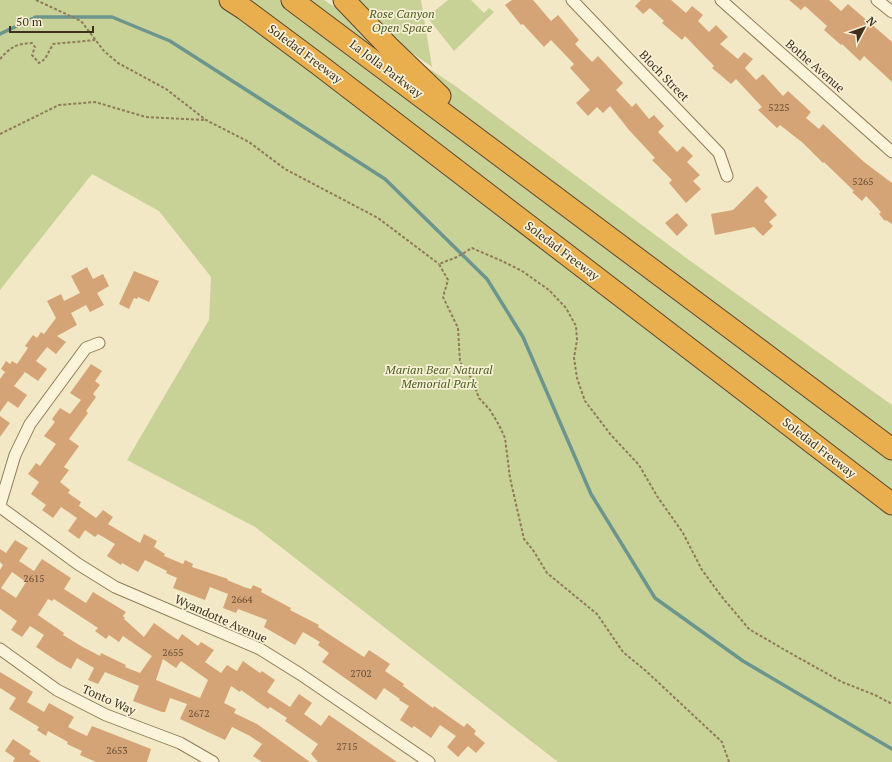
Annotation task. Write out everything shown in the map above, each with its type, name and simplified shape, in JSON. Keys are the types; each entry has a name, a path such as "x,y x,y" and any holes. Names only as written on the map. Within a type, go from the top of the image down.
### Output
{"highway":[{"name":"Soledad Freeway","path":"230,0 324,69 892,504"},
{"name":"La Jolla Parkway","path":"292,0 480,139"},
{"path":"344,0 388,46 443,98 480,139 892,449"}],"street":[{"name":"Bloch Street","path":"572,0 719,153 727,176"},
{"name":"Bothe Avenue","path":"721,0 892,152"},
{"path":"877,0 892,12"},
{"path":"0,506 15,456 30,424 86,348 99,343"},
{"name":"Wyandotte Avenue","path":"0,506 78,564 115,587 260,649 300,674 429,762"},
{"name":"Tonto Way","path":"0,649 57,690 106,715 180,743 213,762"}],"path":[{"path":"36,0 81,21 95,40 118,63 166,89 206,120 249,142 285,169 378,218 439,264 448,280 443,297 458,328 460,362 472,379 479,398 490,410 505,438 510,478 524,539 533,550 547,573 597,614 623,652 646,670 722,742 729,762"},
{"path":"1,58 9,49 21,43 32,43 35,47 32,55 39,63 45,59 54,44 95,40"},
{"path":"0,134 59,105 95,102 146,117 206,120"},
{"path":"439,264 457,257 472,248 502,260 522,271 549,290 566,308 576,326 578,340 574,358 577,378 585,401 611,435 639,465 657,496 683,534 702,570 722,598 749,629 842,682 875,695 892,704"}],"green space":[{"name":"Marian Bear Natural Memorial Park","path":"0,0 324,0 454,85 689,260 892,405 892,762 558,762 255,527 127,460 209,320 211,277 159,211 92,174 0,290"},
{"name":"Rose Canyon Open Space","path":"336,0 421,0 432,67"},
{"path":"448,0 471,0 484,13 489,8 494,12 454,51 427,17"}],"building":[{"path":"512,0 533,0 551,21 558,15 579,40 575,44 592,62 598,56 623,83 616,90 632,107 636,103 649,119 654,115 664,126 658,132 677,152 683,146 693,156 687,162 700,175 693,181 701,189 686,203 669,183 672,180 652,160 655,158 629,130 610,106 603,113 597,107 588,116 576,103 590,90 570,68 574,64 551,40 544,47 523,24 521,25 505,5"},
{"path":"641,0 671,0 686,13 692,6 703,15 698,21 709,32 716,25 728,37 720,44 738,59 744,52 753,59 745,68 756,80 763,74 783,96 788,91 811,112 806,118 819,129 823,124 864,162 892,183 892,224 886,220 885,221 879,214 881,212 866,196 862,201 852,192 854,191 803,143 780,125 777,128 758,110 762,107 736,79 731,84 712,68 714,66 685,36 682,40 662,23 664,21 650,8 643,14 635,6"},
{"path":"789,0 829,0 841,11 848,4 892,42 892,82 864,56 860,61 842,44 841,45 824,30 827,26 805,6 801,10"},
{"path":"757,186 768,197 764,201 777,215 769,222 773,226 763,236 754,227 715,235 711,214 733,210"},
{"path":"677,213 688,225 677,236 665,223"},
{"path":"87,267 93,279 103,274 109,286 97,293 104,305 90,312 86,305 71,313 77,325 57,336 66,342 56,354 47,347 36,361 47,369 38,381 25,372 14,386 27,395 18,408 8,401 0,412 0,379 5,372 1,369 6,361 10,364 12,361 17,364 28,348 25,346 33,335 37,338 41,332 44,334 56,318 47,301 61,294 64,301 80,293 71,276"},
{"path":"134,271 159,281 149,302 138,297 137,299 134,298 129,309 119,304"},
{"path":"91,364 102,371 95,381 100,385 93,394 96,397 86,411 88,413 69,439 79,446 64,467 69,470 60,482 70,490 68,493 81,502 79,506 96,518 103,510 113,517 108,524 140,543 144,534 157,541 154,547 165,554 164,556 183,564 185,560 193,564 192,567 228,579 227,580 244,587 251,589 253,585 262,589 261,592 291,608 290,610 319,625 318,627 364,657 369,650 390,664 385,671 404,684 403,686 433,708 434,706 464,727 467,723 476,731 474,734 485,743 476,753 468,746 458,757 447,747 456,736 440,725 431,738 414,726 412,728 400,720 409,706 384,688 376,700 322,662 329,653 318,645 320,642 303,632 295,645 264,627 267,620 238,609 236,613 223,608 228,594 210,587 205,600 173,588 177,578 145,560 138,572 122,563 121,565 107,556 115,544 98,534 95,537 85,530 79,539 68,531 77,518 61,507 53,518 42,510 46,505 31,494 39,482 28,474 36,463 40,466 56,444 44,436 55,422 52,419 60,408 70,414 81,400 70,393"},
{"path":"0,416 10,423 0,437"},
{"path":"15,540 28,548 19,561 34,571 42,559 71,578 64,589 86,603 93,592 126,612 123,616 125,618 124,619 144,637 154,623 178,640 182,634 198,646 201,642 214,650 205,662 221,673 227,665 237,671 243,661 260,673 262,671 275,680 267,692 290,707 299,694 312,703 304,714 321,726 329,715 397,762 318,762 311,754 318,744 285,721 287,718 270,707 268,709 241,690 240,692 231,686 224,703 236,709 234,713 257,724 310,762 262,762 253,756 262,744 250,736 232,727 225,740 180,719 187,704 170,698 165,712 162,712 133,701 139,686 105,672 98,684 88,680 94,668 77,658 71,669 36,647 44,635 30,626 22,637 11,630 17,621 0,609 0,570 3,565 0,562 0,549 6,553","holes":["12,572 26,582 16,598 1,588","48,599 52,601 54,599 98,628 95,631 106,639 109,635 119,642 123,636 152,656 140,673 125,667 126,665 101,653 100,656 81,646 63,635 64,633 38,615","163,659 176,668 181,661 208,680 200,698 156,680"]},
{"path":"0,672 33,692 27,702 44,712 49,703 74,717 68,727 87,736 92,726 151,749 147,762 96,762 80,755 82,751 67,744 68,742 48,731 46,736 37,730 39,727 9,709 16,698 0,688"},
{"path":"13,739 31,751 29,754 41,762 13,762 15,758 5,751"}],"waterway":[{"path":"0,34 36,17 112,17 170,41 385,179 487,279 523,337 591,494 655,598 743,661 892,749"}]}
